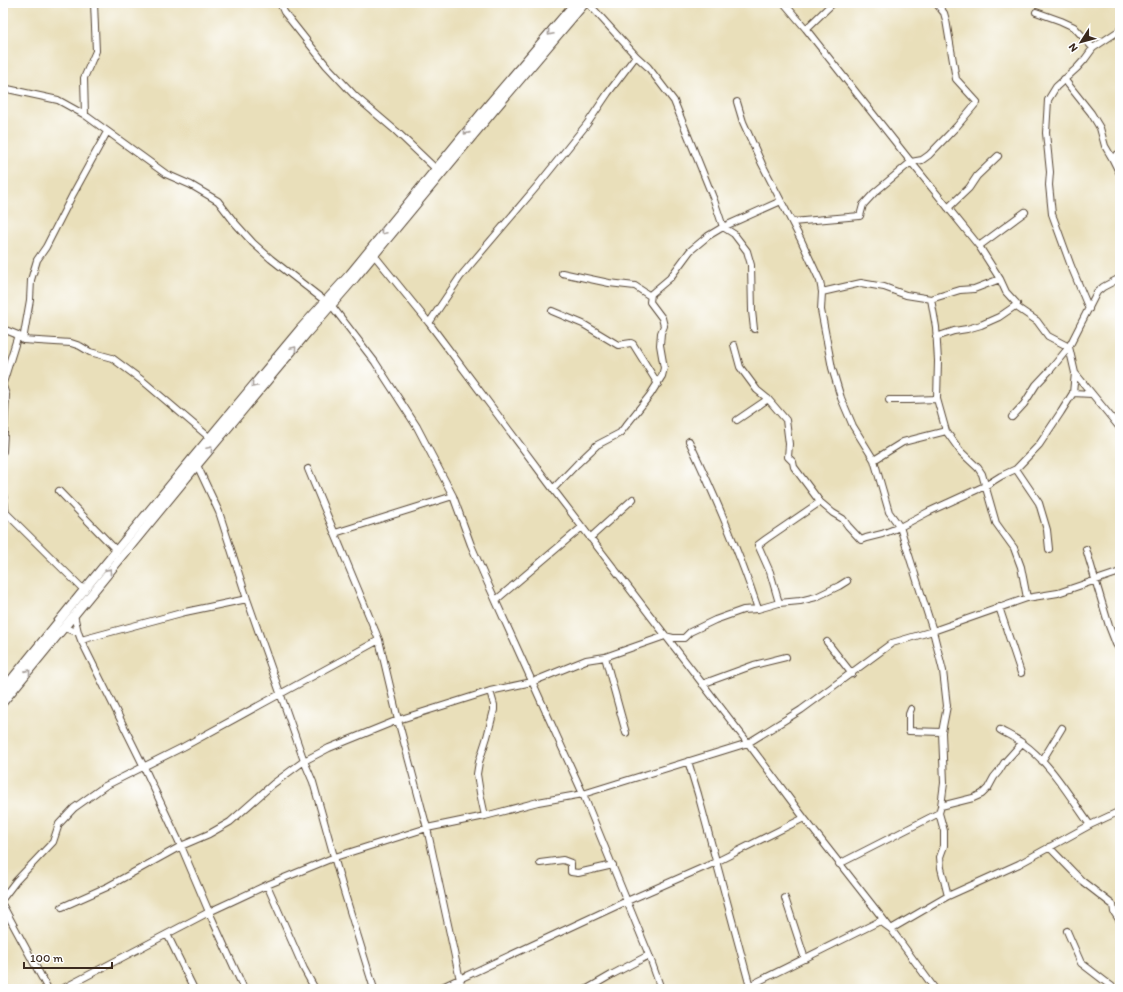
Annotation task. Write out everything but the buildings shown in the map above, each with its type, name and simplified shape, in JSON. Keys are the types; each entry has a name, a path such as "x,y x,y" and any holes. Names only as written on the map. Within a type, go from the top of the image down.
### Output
{"street":[{"path":"85,115 84,78 96,51 94,3"},
{"path":"280,3 284,12 326,65 355,96 396,131 436,169"},
{"path":"328,303 436,169 575,3"},
{"path":"4,687 210,438 328,303 374,255 585,3"},
{"path":"588,3 636,56 648,67 674,101 714,200 723,227 734,234 747,251 750,258 754,330"},
{"path":"784,3 910,162 979,246 1000,279 1006,292 1017,304 1015,306"},
{"path":"806,29 833,3"},
{"path":"792,222 860,216 862,205 874,193 910,162 922,160 929,155 957,126 977,102 956,79 946,20 944,13 936,3"},
{"path":"1036,12 1074,27 1093,48"},
{"path":"1089,309 1071,266 1050,205 1050,172 1046,133 1048,100 1056,87 1085,60 1093,48 1120,30"},
{"path":"429,323 460,277 538,185 587,124 608,92 636,56"},
{"path":"1064,79 1091,113 1100,128 1105,146 1120,174"},
{"path":"3,88 58,100 85,115 166,174 190,185 218,201 253,243 271,259 328,303 375,362 417,427 453,496 472,545 613,865 650,956 661,989"},
{"path":"737,102 743,122 762,164 807,252 820,281 822,292 821,310 832,368 841,398 853,426 874,460 889,512 900,527 933,630 943,671 947,706 942,732 944,783 939,813 944,831 944,846 940,857 940,868 948,896"},
{"path":"24,340 30,300 31,280 37,260 46,247 108,132"},
{"path":"1112,158 1120,153"},
{"path":"948,208 969,188 977,176 998,156"},
{"path":"553,489 597,445 620,433 658,384 664,368 660,345 661,333 664,326 662,318 650,302 651,294 670,278 690,251 708,236 723,227 781,201"},
{"path":"979,246 1025,212"},
{"path":"374,255 429,323 590,538 935,989"},
{"path":"562,273 609,283 635,286 650,296"},
{"path":"1012,418 1024,404 1036,385 1069,347 1097,292 1120,278"},
{"path":"822,292 860,283 884,287 906,295 931,299 960,290 974,289 1000,279"},
{"path":"931,299 936,327 938,361 937,399 946,431 961,452 978,468 982,474 996,523 1014,548 1027,598"},
{"path":"936,338 954,331 981,325 999,317 1015,306"},
{"path":"734,345 740,367 757,390 768,399 786,420 788,457 793,462 794,467 820,502 833,513 843,518 861,540 900,527 928,512 985,486 1016,469 1039,445 1062,412 1073,393 1075,373 1069,347 1048,336 1036,322 1015,306"},
{"path":"552,311 583,324 618,345 633,344 658,384"},
{"path":"3,329 18,335 24,340 71,343 90,352 112,358 143,381 210,438"},
{"path":"3,702 197,465 304,330"},
{"path":"3,383 18,335"},
{"path":"1075,373 1120,428"},
{"path":"3,386 6,395 3,451"},
{"path":"1073,393 1092,394"},
{"path":"737,420 768,399"},
{"path":"889,400 937,399"},
{"path":"874,460 903,442 946,431"},
{"path":"690,441 720,508 758,609"},
{"path":"197,465 219,512 247,599 304,761 313,782 374,989"},
{"path":"308,469 379,640 398,720 427,828 462,989"},
{"path":"1016,469 1039,503 1047,530 1049,549"},
{"path":"59,491 116,550"},
{"path":"3,494 5,512 84,590"},
{"path":"335,533 453,496"},
{"path":"590,538 633,499"},
{"path":"779,603 770,572 758,545 820,502"},
{"path":"496,600 582,527"},
{"path":"1086,549 1109,626 1120,650"},
{"path":"62,989 209,912 267,885 335,857 427,828 485,816 538,802 583,794 748,744 801,710 852,674 892,643 1027,598 1058,593 1120,572"},
{"path":"62,907 107,887 181,846 209,834 230,822 273,784 304,761 329,748 398,720 490,690 532,682 586,660 605,657 665,636 684,638 690,632 715,620 743,610 758,609 779,603 800,601 816,597 848,581"},
{"path":"81,640 185,612 247,599"},
{"path":"999,608 1021,673"},
{"path":"74,616 81,640 144,767 181,846 244,989"},
{"path":"63,628 78,632"},
{"path":"3,898 16,881 53,842 59,824 74,808 105,786 183,747 379,640"},
{"path":"827,642 852,674"},
{"path":"605,657 626,733"},
{"path":"702,684 754,665 786,658"},
{"path":"485,816 477,774 494,710 490,690"},
{"path":"911,709 909,714 908,731 942,732"},
{"path":"1042,761 1062,728"},
{"path":"1000,730 1022,742 1042,761 1058,780 1090,825"},
{"path":"941,806 982,794 988,788 1004,762 1022,742"},
{"path":"688,761 750,987"},
{"path":"891,930 948,896 1019,864 1090,825 1120,811"},
{"path":"839,864 939,813"},
{"path":"438,989 627,901 716,862 804,818"},
{"path":"1049,847 1082,881 1113,905 1114,912 1120,921"},
{"path":"540,863 563,860 571,862 571,872 578,874 613,865"},
{"path":"267,885 304,969 315,989"},
{"path":"785,898 805,959"},
{"path":"3,906 48,989"},
{"path":"743,989 750,987 880,921 891,930"},
{"path":"1067,930 1081,963 1116,989"},
{"path":"168,934 194,989"},
{"path":"587,989 613,974 650,956"}]}
